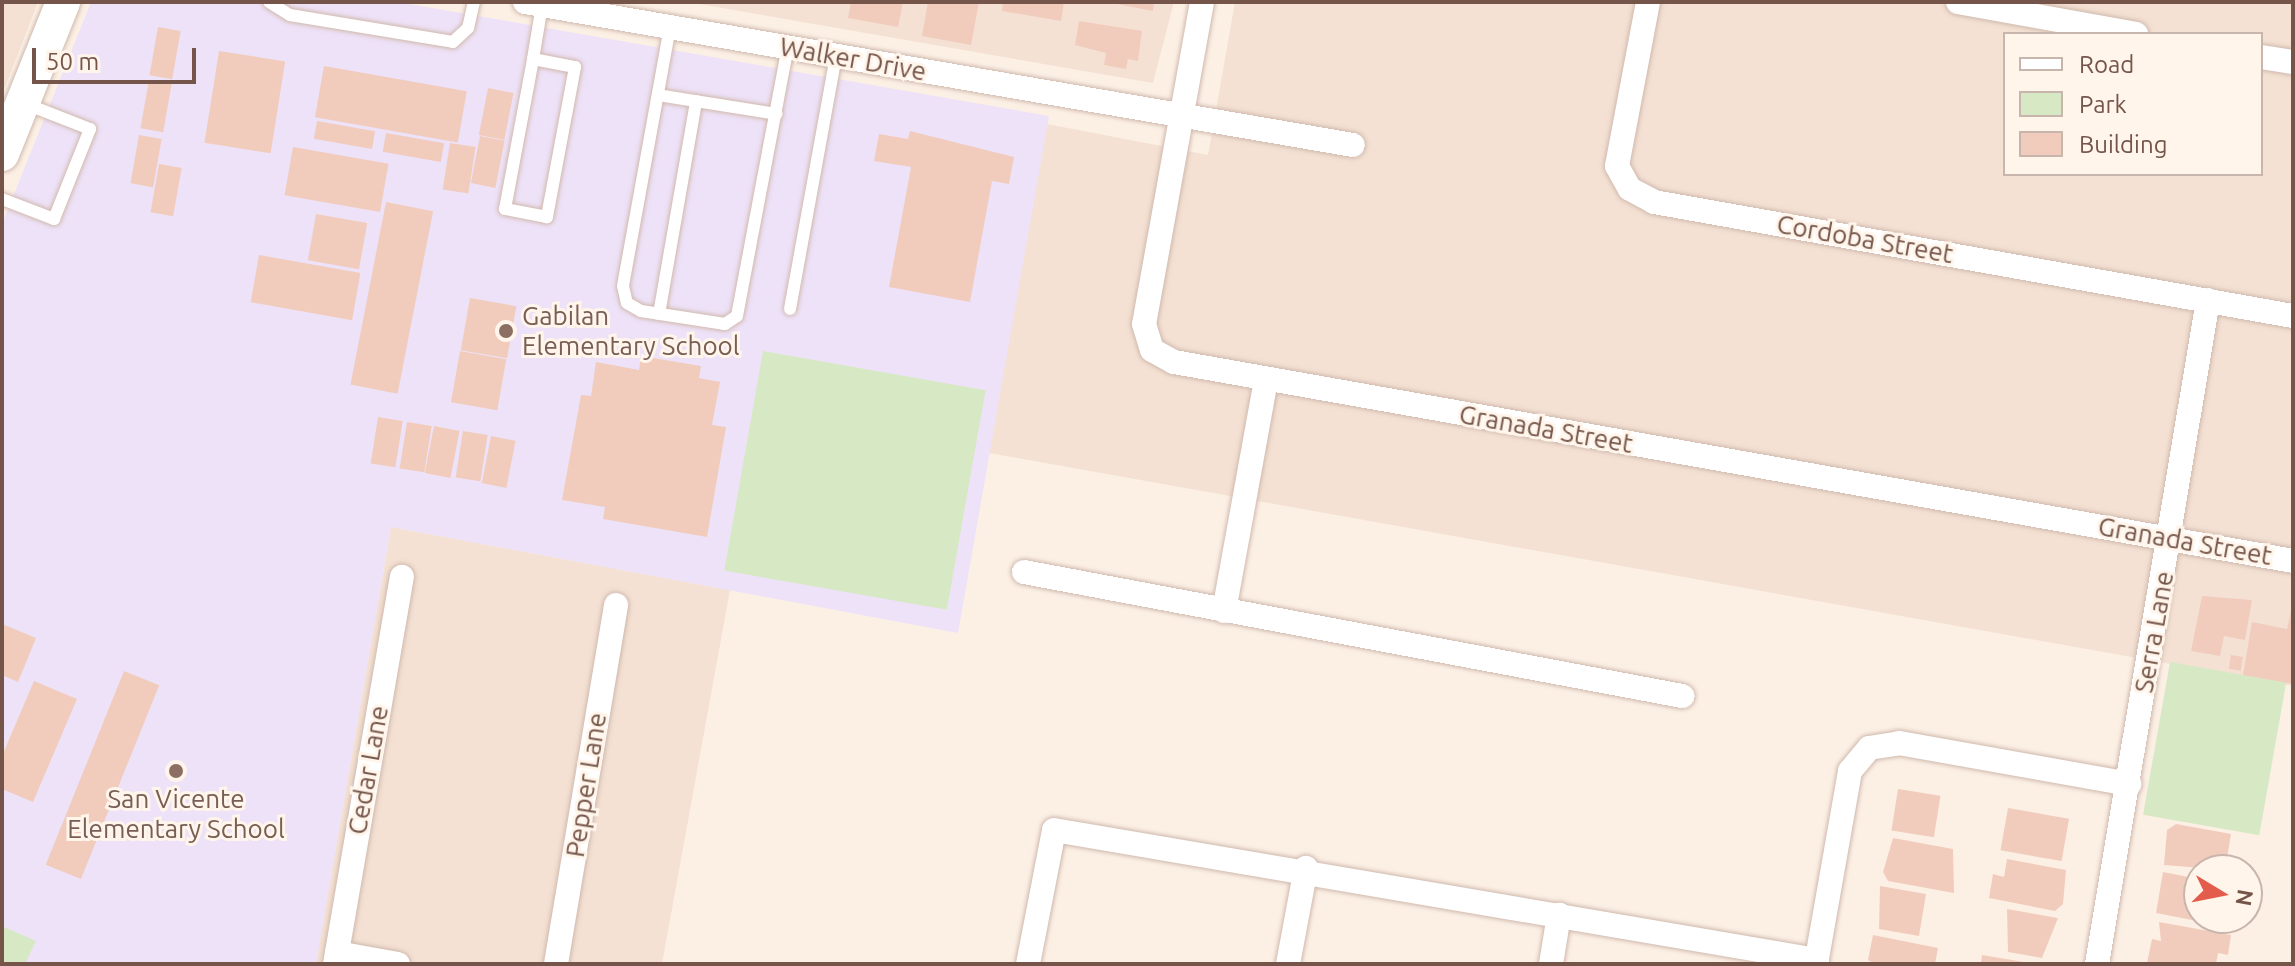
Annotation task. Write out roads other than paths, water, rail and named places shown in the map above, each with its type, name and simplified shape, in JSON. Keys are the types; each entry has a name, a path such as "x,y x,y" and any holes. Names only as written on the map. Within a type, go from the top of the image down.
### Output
{"main road":[{"path":"2,154 63,2"}],"street":[{"name":"Granada Street","path":"1202,2 1144,324 1152,350 1174,362 2293,561"},
{"name":"Cordoba Street","path":"1648,2 1617,166 1642,195 2293,316"},
{"path":"1966,3 2125,32"},
{"name":"Walker Drive","path":"534,4 1353,145"},
{"path":"2263,57 2293,62"},
{"name":"Serra Lane","path":"2097,964 2208,300"},
{"path":"1224,611 1266,380"},
{"path":"1024,572 1682,696"},
{"name":"Cedar Lane","path":"336,959 402,577"},
{"name":"Pepper Lane","path":"556,964 616,605"},
{"path":"1028,964 1054,830 1306,868 1817,962 1850,771 1869,748 1899,743 2129,784"},
{"path":"1288,964 1306,868"},
{"path":"1551,964 1559,915"},
{"path":"336,959 398,964"}],"lane":[{"path":"269,2 290,15 453,42 468,28 474,2"},
{"path":"533,59 575,67 547,217 505,209 533,59 534,4"},
{"path":"670,27 623,286 627,303 659,314 725,324 737,316 788,47"},
{"path":"790,309 836,56"},
{"path":"658,95 776,114"},
{"path":"659,314 696,101"},
{"path":"2,199 54,219 90,129 23,102"}],"place":[{"name":"Gabilan Elementary School","path":"506,331"},
{"name":"San Vicente Elementary School","path":"176,771"}]}
